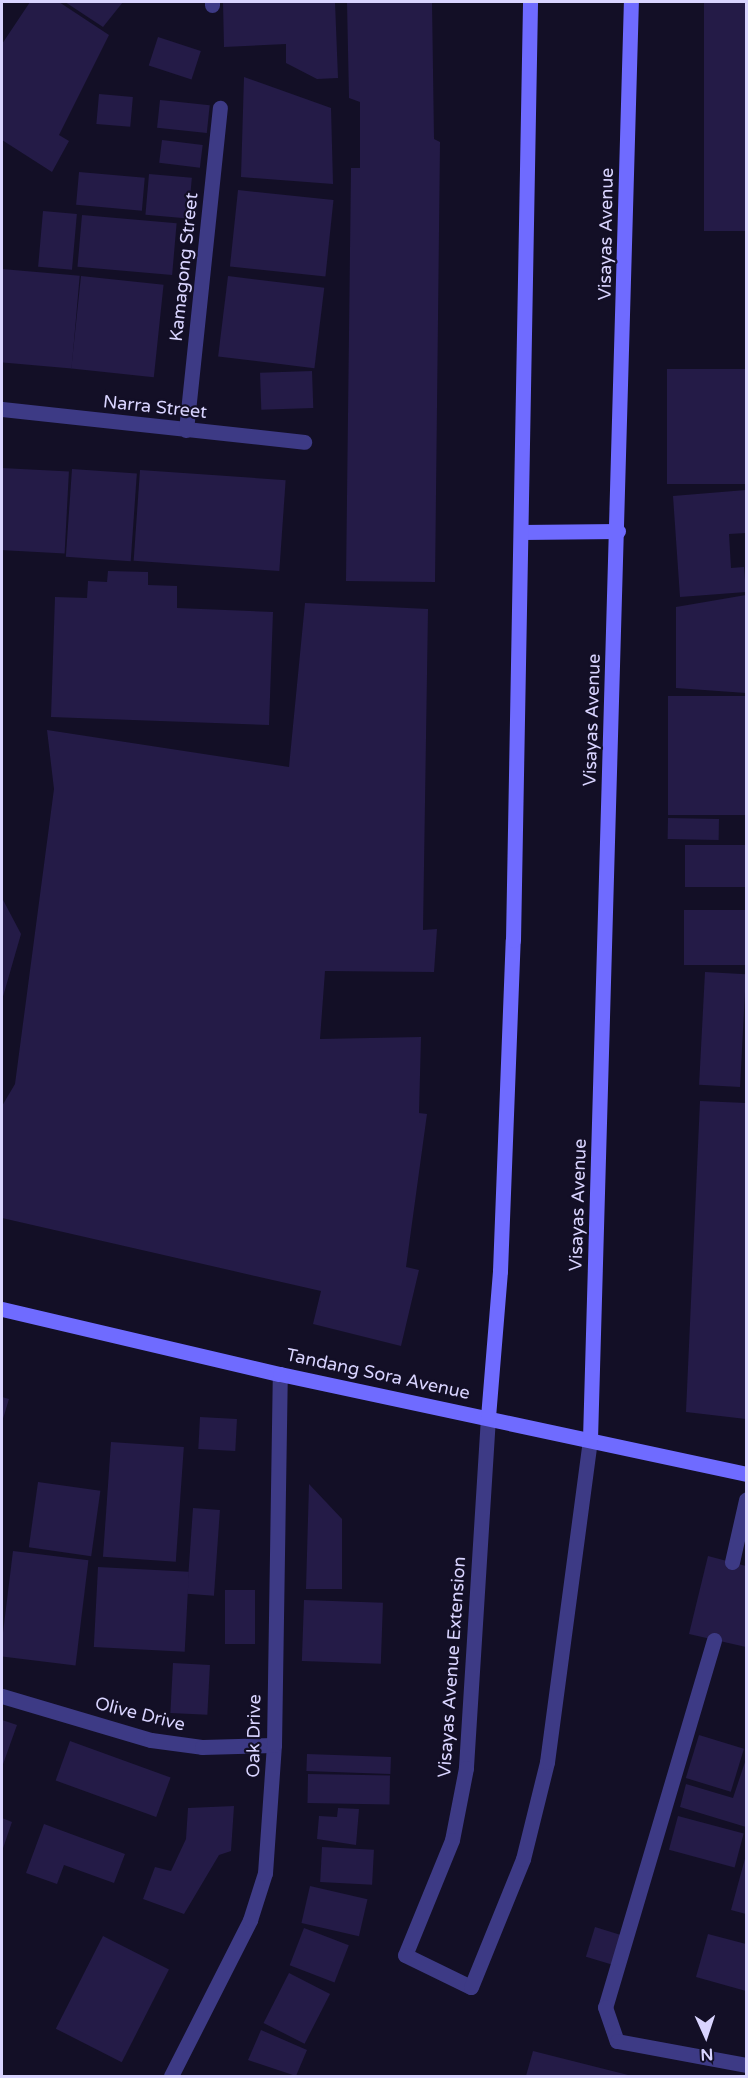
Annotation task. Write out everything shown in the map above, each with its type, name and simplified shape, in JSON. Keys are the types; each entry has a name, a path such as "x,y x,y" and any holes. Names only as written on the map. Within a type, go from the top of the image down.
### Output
{"main road":[{"path":"488,1417 500,1271 513,940 530,2"},
{"name":"Visayas Avenue","path":"590,1439 618,531 631,2"},
{"path":"521,532 618,531"},
{"name":"Tandang Sora Avenue","path":"2,1309 280,1374 747,1474"}],"street":[{"name":"Kamagong Street","path":"186,430 220,108"},
{"name":"Narra Street","path":"2,409 304,442"},
{"name":"Oak Drive","path":"171,2076 250,1920 265,1873 274,1745 280,1374"},
{"name":"Visayas Avenue Extension","path":"488,1417 466,1768 452,1840 405,1955 471,1987 523,1859 547,1762 590,1439"},
{"path":"732,1562 747,1500"},
{"path":"714,1640 605,2007 617,2041 747,2065"},
{"name":"Olive Drive","path":"2,1696 151,1740 202,1747 274,1745"}],"building":[{"path":"30,2 59,2 109,35 59,135 69,141 52,172 2,140 2,44"},
{"path":"65,2 123,2 103,27"},
{"path":"223,2 335,2 338,78 317,79 286,63 286,44 224,47"},
{"path":"347,2 432,2 434,139 440,142 435,582 346,581 351,168 360,168 360,102 349,98"},
{"path":"704,2 746,2 746,231 704,231"},
{"path":"158,37 201,51 192,79 149,66"},
{"path":"244,77 331,108 333,184 241,177"},
{"path":"99,94 133,97 130,127 96,124"},
{"path":"160,100 210,105 207,133 157,128"},
{"path":"162,140 203,145 200,168 159,163"},
{"path":"79,172 145,178 142,211 76,205"},
{"path":"149,174 192,178 188,219 145,215"},
{"path":"238,190 333,200 325,277 230,267"},
{"path":"43,211 77,214 72,270 38,267"},
{"path":"82,215 177,223 172,275 77,267"},
{"path":"2,269 80,276 72,368 2,362"},
{"path":"81,276 164,285 154,377 71,368"},
{"path":"228,276 324,288 314,368 218,356"},
{"path":"667,369 746,369 746,484 667,484"},
{"path":"312,371 313,408 261,410 260,373"},
{"path":"2,468 69,472 65,553 2,550"},
{"path":"72,469 137,474 131,561 66,557"},
{"path":"140,470 286,480 279,571 134,561"},
{"path":"746,490 746,533 729,534 731,568 744,567 746,592 680,597 673,496"},
{"path":"108,571 148,572 148,585 177,586 177,608 273,612 269,725 51,717 55,597 87,598 88,581 107,582"},
{"path":"746,595 746,693 676,688 676,607"},
{"path":"305,603 428,609 423,930 437,929 434,972 325,971 320,1039 421,1037 419,1113 427,1114 406,1267 419,1270 401,1346 313,1324 321,1291 2,1218 2,1106 15,1084 54,789 47,730 289,767"},
{"path":"668,696 746,696 746,815 668,815"},
{"path":"668,818 719,819 719,840 668,839"},
{"path":"685,845 746,845 746,887 685,887"},
{"path":"2,898 21,934 2,1000"},
{"path":"684,910 746,910 746,965 684,965"},
{"path":"705,972 746,974 740,1087 699,1085"},
{"path":"700,1101 746,1103 746,1419 686,1412"},
{"path":"2,1397 9,1399 2,1422"},
{"path":"200,1417 237,1419 235,1451 198,1449"},
{"path":"111,1442 184,1447 176,1562 103,1557"},
{"path":"38,1482 100,1491 91,1556 29,1547"},
{"path":"309,1484 342,1519 342,1589 306,1589"},
{"path":"193,1508 220,1510 214,1596 187,1594"},
{"path":"13,1551 88,1560 76,1665 2,1656"},
{"path":"708,1556 746,1566 746,1647 689,1634"},
{"path":"98,1567 189,1572 185,1652 94,1647"},
{"path":"225,1590 255,1590 255,1644 225,1644"},
{"path":"304,1600 383,1603 381,1664 302,1661"},
{"path":"173,1663 210,1665 207,1715 170,1713"},
{"path":"2,1720 17,1725 2,1767"},
{"path":"699,1735 744,1749 731,1792 686,1778"},
{"path":"70,1741 171,1778 156,1817 56,1780"},
{"path":"307,1754 391,1757 390,1774 306,1771"},
{"path":"746,1759 746,1827 680,1807 686,1784 733,1798"},
{"path":"308,1774 390,1775 389,1804 307,1803"},
{"path":"234,1806 231,1851 219,1855 184,1914 143,1899 155,1867 171,1871 186,1839 188,1808"},
{"path":"338,1808 359,1809 356,1845 317,1839 319,1816 337,1817"},
{"path":"678,1816 744,1834 735,1867 669,1850"},
{"path":"2,1818 12,1822 2,1851"},
{"path":"44,1824 125,1854 114,1883 64,1865 57,1884 26,1873"},
{"path":"322,1847 374,1850 372,1885 320,1882"},
{"path":"746,1855 746,1914 731,1910"},
{"path":"310,1886 367,1899 359,1936 301,1923"},
{"path":"595,1927 621,1935 612,1965 586,1957"},
{"path":"304,1928 349,1945 334,1983 290,1965"},
{"path":"708,1934 746,1944 746,1991 696,1977"},
{"path":"103,1936 169,1970 122,2062 56,2029"},
{"path":"289,1973 330,1994 305,2044 264,2023"},
{"path":"261,2030 307,2050 296,2076 248,2060"},
{"path":"533,2051 632,2076 526,2076"}]}
